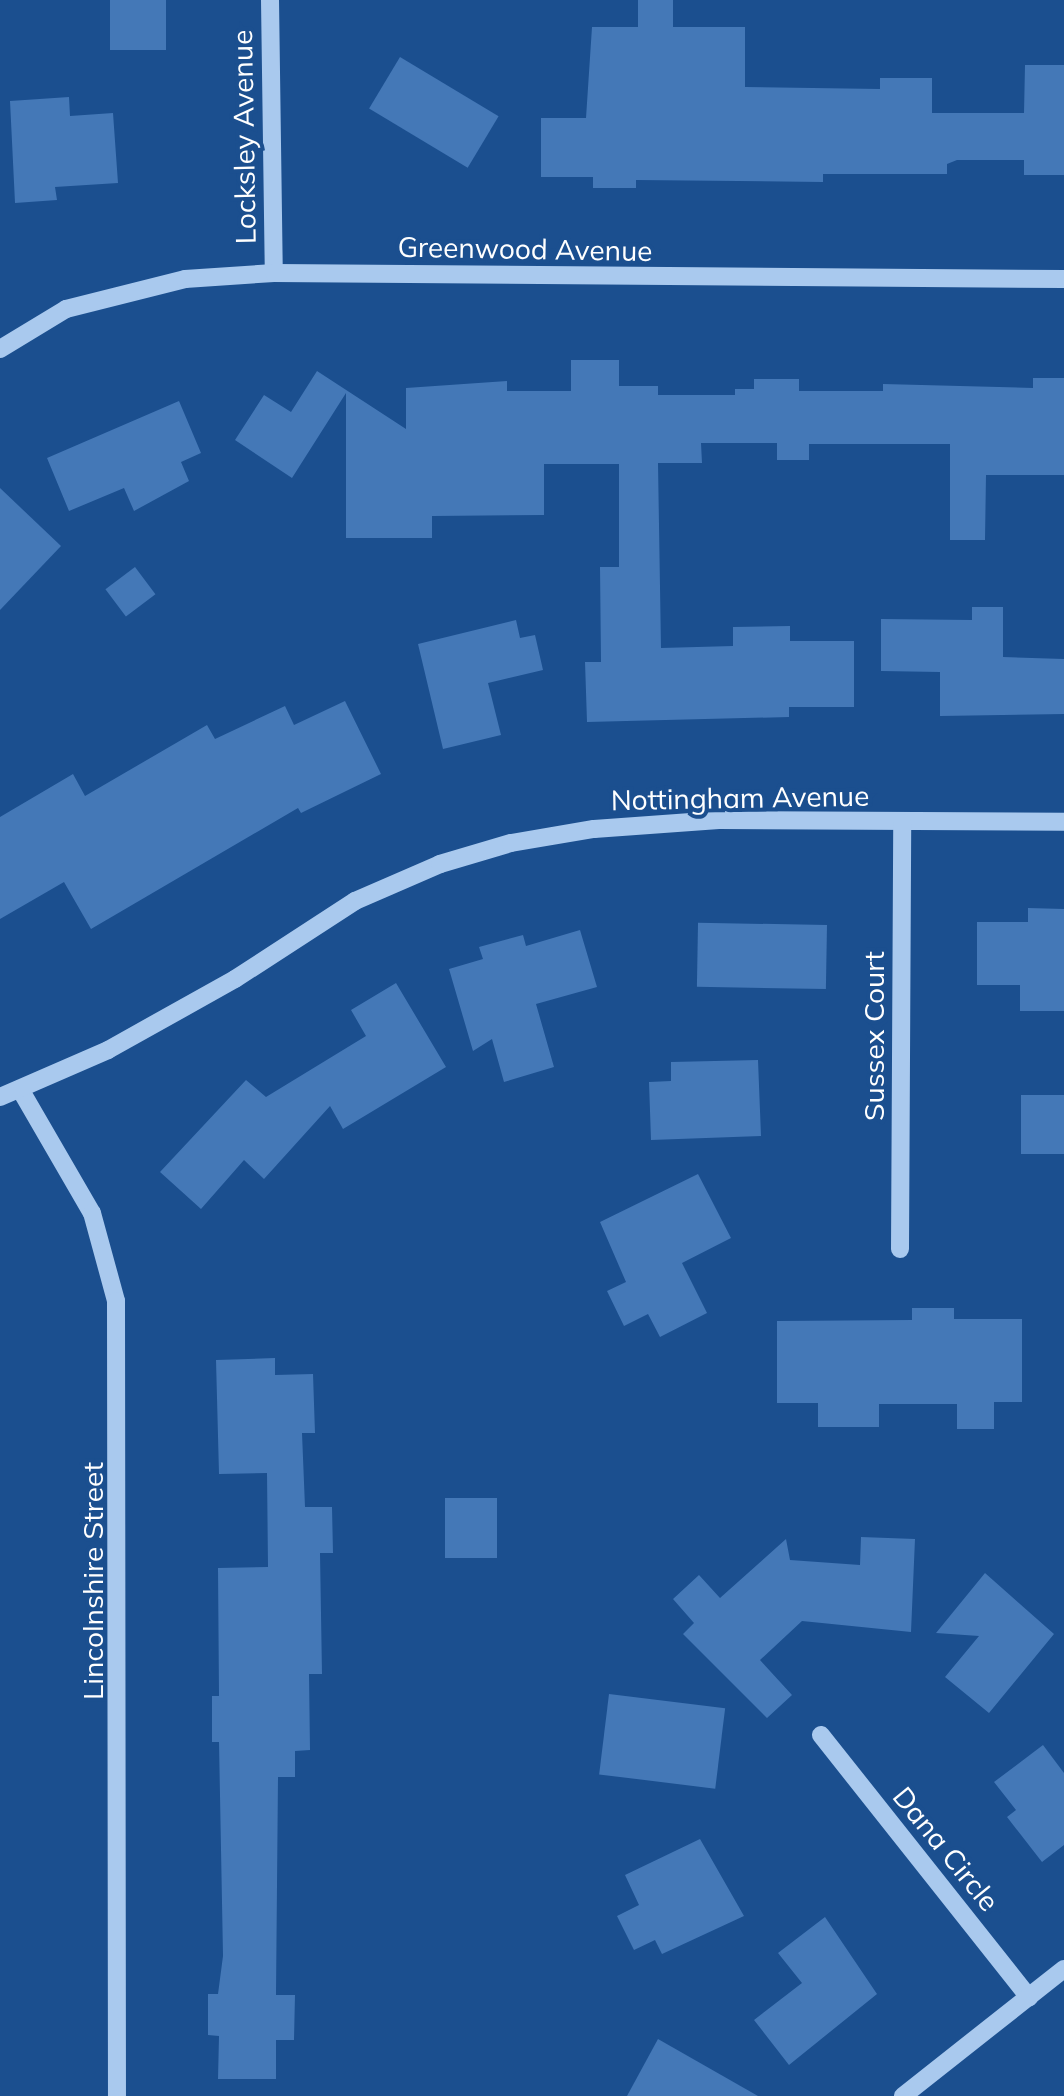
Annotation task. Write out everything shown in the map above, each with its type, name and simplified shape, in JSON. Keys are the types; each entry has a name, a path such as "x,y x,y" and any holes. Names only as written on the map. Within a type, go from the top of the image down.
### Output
{"street":[{"name":"Locksley Avenue","path":"270,0 274,273"},
{"name":"Greenwood Avenue","path":"0,349 66,309 115,292 184,278 274,273 1064,279"},
{"name":"Nottingham Avenue","path":"0,1097 235,979 355,901 440,864 594,829 719,820 1064,822"},
{"name":"Sussex Court","path":"900,1249 902,823"},
{"name":"Lincolnshire Street","path":"20,1089 92,1214 116,1301 117,2096"},
{"name":"Dana Circle","path":"820,1735 1029,1997"},
{"path":"904,2096 1064,1970"}],"building":[{"path":"110,0 166,0 166,50 110,50"},
{"path":"638,0 673,0 673,27 745,27 745,87 880,89 880,78 932,78 932,113 1024,113 1025,65 1064,65 1064,175 1024,175 1024,160 957,160 947,164 947,174 823,174 823,182 636,180 636,188 593,188 593,177 541,177 541,118 586,118 592,27 638,27"},
{"path":"400,57 499,116 468,168 369,108"},
{"path":"69,97 70,116 113,113 118,183 55,187 57,200 15,203 10,101"},
{"path":"571,360 619,360 619,386 658,386 658,395 735,395 735,389 754,389 754,379 799,379 799,391 883,391 883,384 1033,388 1033,378 1064,378 1064,475 986,475 985,540 950,540 950,444 809,444 809,460 777,460 777,443 701,443 702,463 658,463 661,648 733,646 733,627 790,626 790,641 854,641 854,707 789,707 789,717 587,722 585,662 601,662 600,567 619,567 619,464 544,464 544,515 432,516 432,538 346,538 346,393 292,478 235,440 264,395 291,412 317,371 406,429 406,388 507,381 507,391 571,391"},
{"path":"179,401 201,453 181,462 189,481 134,511 124,488 69,511 47,458"},
{"path":"0,488 61,546 0,610"},
{"path":"135,567 155,594 126,616 105,589"},
{"path":"972,607 1003,607 1003,657 1064,659 1064,714 940,716 940,672 881,671 881,619 972,620"},
{"path":"516,620 520,638 535,635 543,670 488,683 501,735 443,749 418,644"},
{"path":"345,701 381,774 301,813 298,808 91,929 64,882 0,919 0,817 73,774 85,796 207,725 215,739 285,706 294,725"},
{"path":"1028,908 1064,909 1064,1011 1020,1011 1020,985 977,985 977,922 1028,922"},
{"path":"698,923 827,925 826,989 697,987"},
{"path":"580,930 597,987 536,1004 554,1067 504,1082 492,1039 473,1051 449,969 483,959 479,947 523,935 526,946"},
{"path":"396,983 446,1067 343,1129 330,1106 264,1179 244,1160 201,1209 160,1172 246,1080 266,1097 366,1036 351,1010"},
{"path":"758,1060 761,1136 651,1140 649,1082 671,1081 671,1062"},
{"path":"1021,1095 1064,1095 1064,1154 1021,1154"},
{"path":"698,1174 731,1238 682,1263 707,1313 660,1337 648,1314 624,1326 607,1291 626,1282 600,1222"},
{"path":"912,1308 954,1308 954,1319 1022,1319 1022,1402 994,1402 994,1429 957,1429 957,1404 879,1404 879,1427 818,1427 818,1403 777,1403 777,1321 912,1320"},
{"path":"275,1358 275,1375 313,1374 315,1433 302,1433 305,1507 332,1507 333,1553 320,1553 322,1674 309,1674 310,1750 295,1751 295,1777 278,1777 276,1995 295,1995 294,2040 276,2040 276,2079 218,2079 219,2036 208,2035 208,1994 218,1994 223,1956 219,1742 212,1742 212,1696 219,1696 218,1568 268,1567 267,1473 219,1474 216,1360"},
{"path":"445,1498 497,1498 497,1558 445,1558"},
{"path":"861,1537 915,1539 911,1632 802,1621 760,1660 792,1695 767,1718 683,1634 694,1623 673,1599 699,1575 720,1598 786,1539 790,1560 860,1565"},
{"path":"985,1573 1054,1634 989,1713 945,1677 979,1636 936,1633"},
{"path":"609,1694 725,1708 715,1789 599,1774"},
{"path":"1043,1745 1064,1773 1064,1845 1042,1862 1007,1817 1016,1810 994,1782"},
{"path":"700,1839 744,1916 662,1954 655,1940 634,1950 617,1916 639,1905 625,1875"},
{"path":"825,1917 877,1994 789,2065 754,2020 802,1983 778,1953"},
{"path":"658,2039 758,2096 627,2096"}]}
